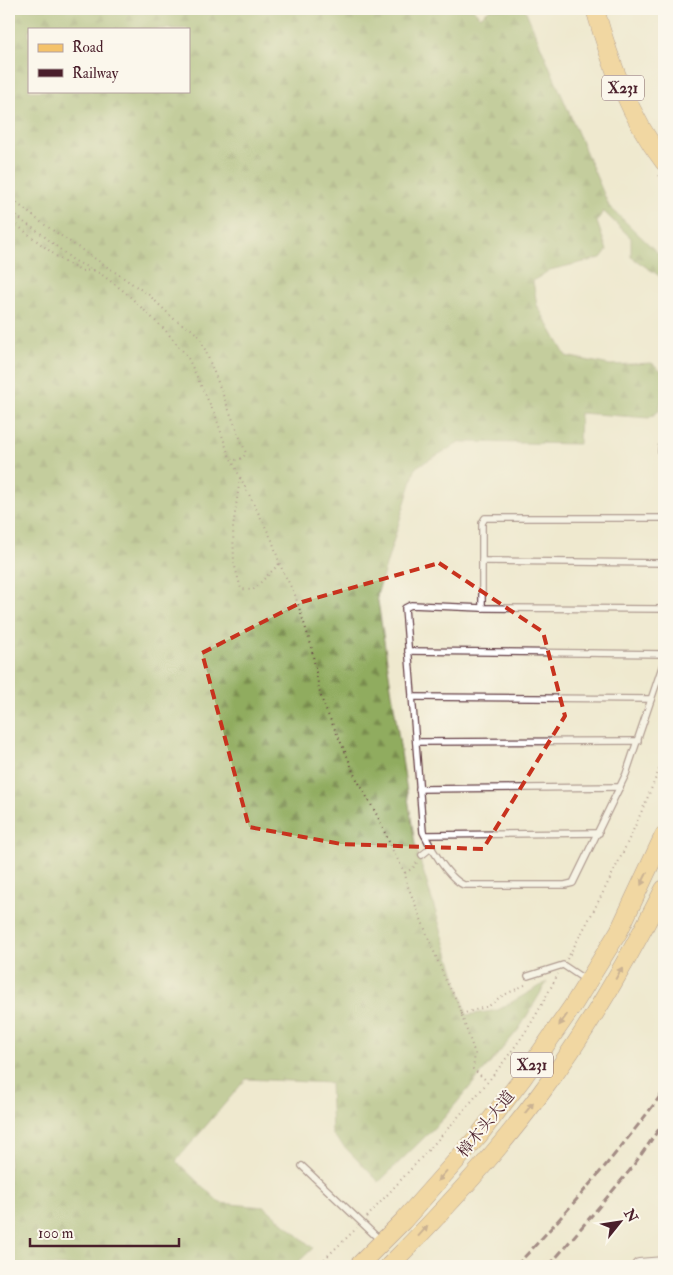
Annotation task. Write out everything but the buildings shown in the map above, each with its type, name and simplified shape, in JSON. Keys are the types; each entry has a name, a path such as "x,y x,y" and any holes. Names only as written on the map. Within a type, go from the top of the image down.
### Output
{"main road":[{"name":"X231","path":"595,9 605,43 628,99 648,139 664,162"},
{"name":"X231","path":"605,9 630,79 664,145"},
{"name":"樟木头大道","path":"358,1266 479,1135 522,1079 572,1007 619,931 664,835"},
{"name":"樟木头大道","path":"389,1266 418,1237 496,1150 541,1093 606,996 637,942 664,889"}],"street":[{"path":"639,1266 664,1264"}],"lane":[{"path":"664,429 661,451 664,492"},
{"path":"482,608 482,523 485,518 664,518"},
{"path":"482,561 664,562"},
{"path":"664,609 406,606 422,824 432,848 454,879 464,885 565,885 576,880 620,787 638,741 664,662"},
{"path":"408,651 664,654"},
{"path":"412,697 652,699"},
{"path":"416,742 638,741"},
{"path":"420,789 620,787"},
{"path":"425,835 598,833"},
{"path":"422,854 432,848"},
{"path":"528,976 563,965 587,981"},
{"path":"302,1166 382,1242"}],"path":[{"path":"9,197 64,239 149,295 175,320 200,337 246,453 243,458 232,461"},
{"path":"9,210 73,260 94,270 125,292 148,312 182,348 198,378 232,461 272,540 280,564 295,595 306,625 320,694 325,708 354,774 378,817 393,852 405,873 407,884 444,979 455,995 475,1054 473,1069 487,1081"},
{"path":"9,219 43,248 68,264 81,271 94,270"},
{"path":"240,476 233,527 234,563 241,589 253,590 280,564"},
{"path":"317,1266 362,1223 469,1105 526,1030 594,911 626,850 664,757"},
{"path":"405,873 413,868 422,854"},
{"path":"461,1014 492,1004 500,998 533,982 537,973"}],"highlighted area":[{"path":"439,563 543,632 565,716 483,849 341,844 249,827 202,653 302,602"}],"green space":[{"path":"9,9 473,9 480,17 490,9 525,9 609,206 664,259 664,279 631,257 631,238 603,211 597,222 607,250 601,258 550,270 533,281 537,305 566,356 610,365 652,363 664,373 664,389 659,411 649,418 580,413 579,444 461,442 416,467 377,595 415,844 467,1015 498,1010 547,982 519,1029 443,1119 379,1182 332,1134 330,1083 246,1079 176,1161 220,1203 265,1207 313,1248 294,1266 9,1266"}],"railway":[{"path":"516,1266 593,1181 664,1091"},
{"path":"549,1266 631,1169 664,1122"}]}
